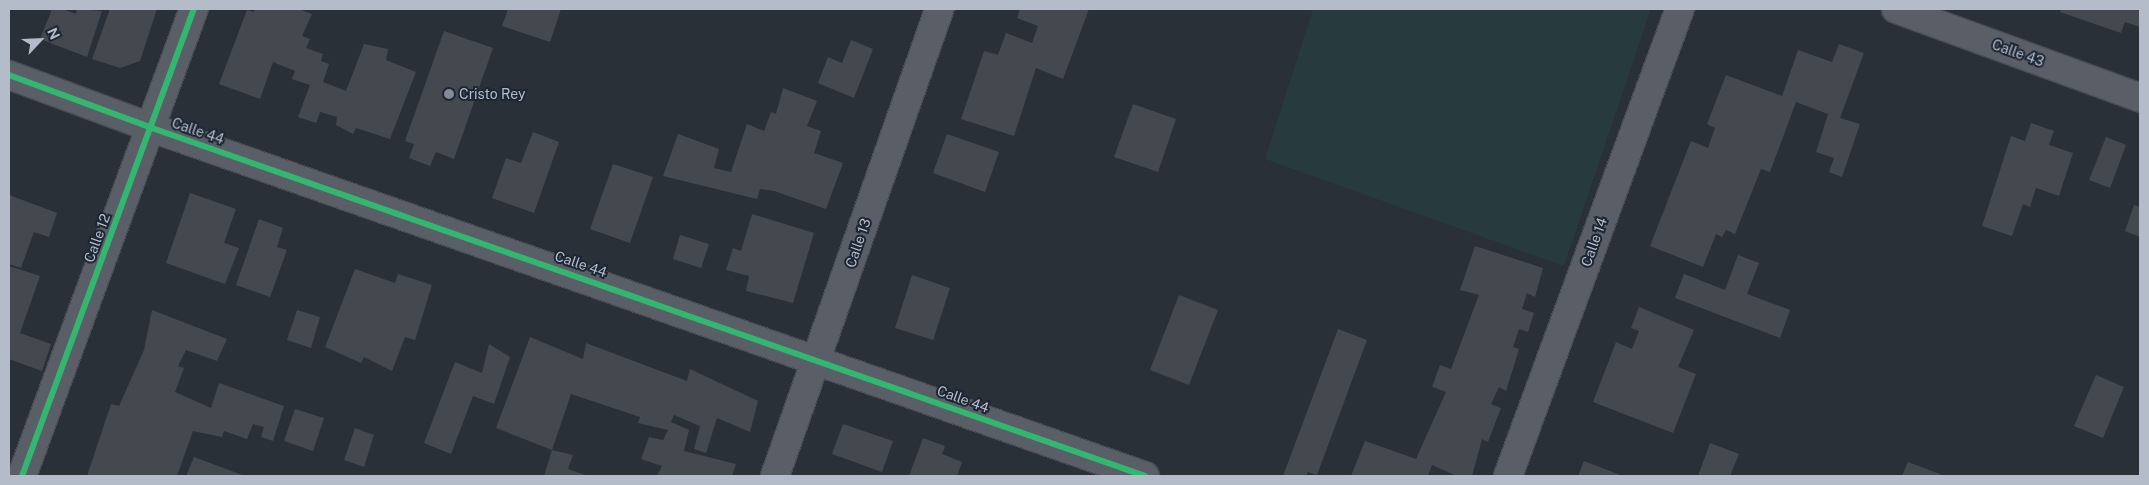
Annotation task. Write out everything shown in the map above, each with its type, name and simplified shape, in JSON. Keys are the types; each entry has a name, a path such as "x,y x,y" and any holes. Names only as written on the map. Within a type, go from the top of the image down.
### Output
{"street":[{"name":"Calle 12","path":"22,476 152,128 194,9"},
{"name":"Calle 13","path":"774,476 817,360 939,9"},
{"name":"Calle 14","path":"1508,476 1680,9"},
{"name":"Calle 43","path":"1896,9 2140,98"},
{"name":"Calle 44","path":"9,75 152,128 1145,476"}],"green space":[{"path":"1313,9 1651,9 1564,266 1265,159"}],"building":[{"path":"52,9 62,9 76,14 77,9 102,11 87,57 40,39"},
{"path":"110,9 157,9 140,61 120,68 92,59"},
{"path":"255,9 299,9 312,14 302,36 310,39 306,48 323,54 321,61 329,64 323,82 346,91 364,44 388,49 386,60 416,72 390,139 356,128 353,134 336,125 337,117 320,112 316,123 298,117 310,85 292,79 295,71 273,62 260,99 219,84 247,10 254,12"},
{"path":"508,9 561,9 550,42 502,26"},
{"path":"1020,9 1089,9 1063,79 1036,68 1014,136 961,119 984,51 998,55 1006,33 1032,43 1038,26 1017,18"},
{"path":"2061,9 2140,9 2140,27 2125,22 2121,33 2060,12"},
{"name":"Cristo Rey","path":"444,31 493,48 454,159 436,152 430,166 409,158 414,144 405,141"},
{"path":"851,40 873,49 854,98 818,83 828,57 842,63"},
{"path":"1839,44 1864,53 1840,118 1860,124 1842,177 1829,172 1834,158 1816,152 1828,114 1796,102 1770,172 1761,169 1735,234 1726,230 1722,237 1716,234 1703,267 1650,246 1691,141 1708,148 1715,128 1707,124 1726,75 1782,96 1798,50 1832,62"},
{"path":"783,88 817,101 807,126 821,131 814,153 843,163 826,209 774,191 760,189 757,199 663,176 678,134 719,149 714,168 731,172 747,124 764,131 771,112 776,114"},
{"path":"1133,104 1176,119 1158,172 1114,157"},
{"path":"2031,123 2054,131 2049,145 2073,153 2059,196 2036,188 2030,207 2023,204 2012,236 1982,226 2011,136 2025,141"},
{"path":"533,132 559,142 534,213 492,198 506,158 521,163"},
{"path":"947,134 999,152 985,192 933,173"},
{"path":"2106,137 2126,145 2110,188 2089,180"},
{"path":"613,164 653,177 630,243 590,229"},
{"path":"190,193 236,209 224,243 239,248 225,284 166,263"},
{"path":"9,195 57,213 49,237 34,232 21,268 9,264"},
{"path":"2134,205 2140,207 2140,237 2125,231"},
{"path":"752,214 814,233 793,303 746,291 749,276 726,270 733,248 741,251"},
{"path":"259,219 283,228 277,247 287,250 270,297 236,285"},
{"path":"680,235 709,244 701,268 673,259"},
{"path":"1475,246 1543,268 1535,297 1527,293 1522,309 1534,313 1528,332 1519,329 1513,347 1519,349 1506,391 1499,387 1491,404 1501,408 1488,442 1482,439 1472,476 1457,476 1432,465 1428,476 1351,476 1365,441 1416,459 1446,392 1432,387 1440,365 1451,369 1479,295 1460,290"},
{"path":"1738,255 1759,263 1747,294 1790,310 1780,338 1675,298 1684,274 1725,290"},
{"path":"9,266 40,276 20,333 51,344 42,371 9,359"},
{"path":"355,269 395,283 398,274 432,285 415,340 405,337 392,371 364,357 361,363 325,347"},
{"path":"912,275 950,288 933,340 895,328"},
{"path":"1179,295 1218,310 1189,385 1150,370"},
{"path":"1639,307 1694,330 1678,367 1696,374 1673,433 1593,402 1616,342 1632,349 1639,331 1631,328"},
{"path":"152,310 227,339 217,361 186,350 178,366 184,368 175,392 211,408 219,383 284,406 273,441 261,437 264,427 253,424 247,439 224,431 222,437 193,431 177,476 87,476 111,404 119,406 144,350"},
{"path":"297,310 320,317 311,348 287,340"},
{"path":"1338,329 1367,340 1317,475 1308,472 1306,476 1283,476"},
{"path":"530,337 583,359 586,343 687,381 690,369 758,401 750,432 717,418 706,453 694,449 700,426 674,415 671,422 689,430 684,451 736,464 732,476 657,476 662,466 641,459 649,437 663,440 668,430 638,423 640,417 571,394 552,450 496,428"},
{"path":"489,344 510,357 494,404 473,396 451,454 424,443 455,362 482,373"},
{"path":"2096,375 2124,387 2103,438 2074,426"},
{"path":"295,409 324,418 313,451 284,441"},
{"path":"843,424 893,441 882,472 832,454"},
{"path":"355,428 374,435 364,467 344,460"},
{"path":"923,438 945,446 942,454 962,462 957,476 909,476"},
{"path":"1710,443 1739,454 1730,476 1698,476"},
{"path":"552,450 573,455 568,469 588,476 544,476"},
{"path":"194,457 245,476 186,476"},
{"path":"1584,461 1623,476 1578,476"},
{"path":"1908,462 1945,476 1902,476"}],"cycle path":[{"path":"22,476 194,9"},
{"path":"9,75 152,128 1145,476"}],"place":[{"name":"Cristo Rey","path":"449,94"}]}
